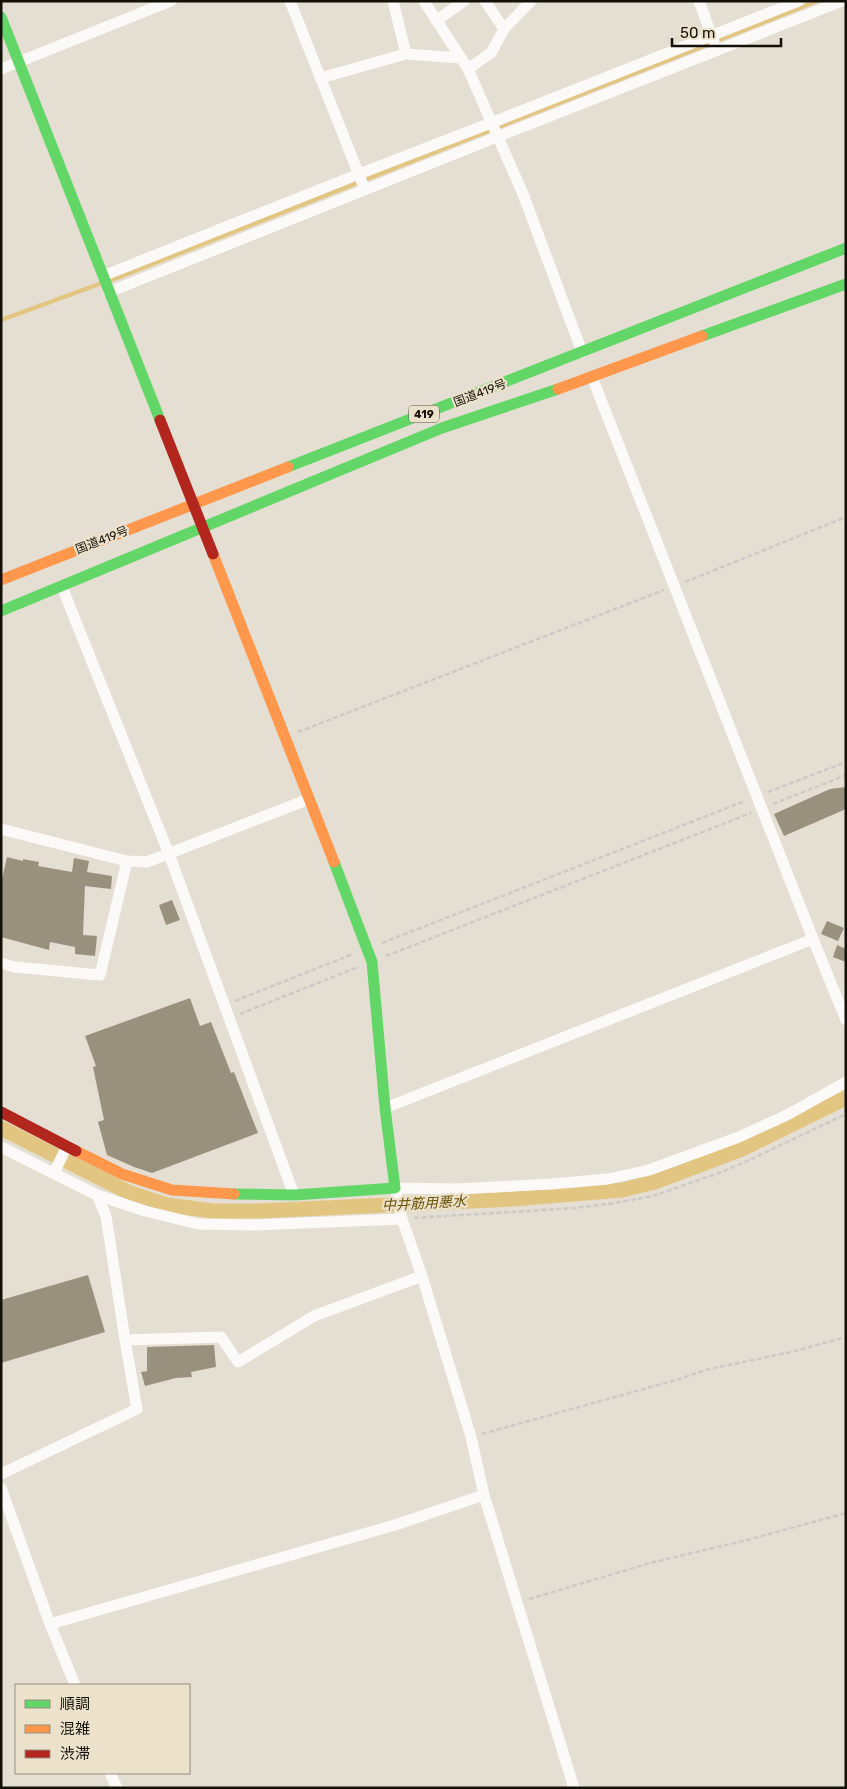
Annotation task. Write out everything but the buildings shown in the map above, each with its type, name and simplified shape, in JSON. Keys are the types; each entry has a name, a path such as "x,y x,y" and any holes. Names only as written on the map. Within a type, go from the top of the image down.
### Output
{"main road":[{"path":"1,17 368,949 372,962 385,1108 396,1188 294,1195 216,1194 172,1190 122,1174 1,1112"},
{"name":"国道419号","path":"1,580 846,248"},
{"name":"国道419号","path":"1,611 62,588 203,526 442,428 846,284"}],"street":[{"path":"1,69 143,6 172,1"},
{"path":"290,1 365,190"},
{"path":"392,1 406,54"},
{"path":"424,1 468,69 523,194 582,352"},
{"path":"436,21 464,1"},
{"path":"485,1 504,29"},
{"path":"699,1 717,50"},
{"path":"109,291 365,190 494,130 712,36 799,1"},
{"path":"103,277 359,174 494,130 717,50 842,1"},
{"path":"468,69 491,53 504,29 528,2"},
{"path":"320,78 406,54 461,58"},
{"path":"592,376 756,797 846,1020"},
{"path":"62,588 168,854 294,1195"},
{"path":"1,829 127,860 147,862 309,799"},
{"path":"1,963 100,975 127,860"},
{"path":"385,1108 813,939"},
{"path":"574,1788 484,1495 471,1437 422,1276 402,1219 396,1188 458,1189 552,1184 608,1179 641,1172 740,1137 789,1114 846,1082"},
{"path":"54,1173 67,1146"},
{"path":"1,1147 97,1195 146,1211 198,1224 253,1225 402,1219"},
{"path":"1,1474 137,1409 106,1216 97,1195"},
{"path":"125,1340 221,1337 238,1362 314,1316 422,1276"},
{"path":"1,1488 50,1624 75,1684"},
{"path":"50,1624 395,1524 484,1495"},
{"path":"110,1774 116,1788"}],"path":[{"path":"284,737 674,586 846,516"},
{"path":"225,1005 846,762"},
{"path":"229,1018 846,775"},
{"path":"471,1437 680,1379 705,1370 791,1352 846,1336"},
{"path":"517,1603 650,1563 751,1540 846,1513"}],"waterway":[{"path":"109,281 817,1"},
{"path":"1,320 102,283"},
{"name":"中井筋用悪水","path":"1,1128 128,1192 167,1205 213,1211 260,1211 513,1199 622,1190 655,1182 742,1149 846,1098"}],"traffic: fast":[{"path":"1,17 160,420"},
{"path":"288,467 846,248"},
{"path":"702,336 846,284"},
{"path":"1,611 442,428 558,389"},
{"path":"234,1194 294,1195 395,1188 385,1108 372,962 334,862"}],"traffic: slow":[{"path":"558,389 702,336"},
{"path":"1,580 288,467"},
{"path":"213,554 334,862"},
{"path":"76,1151 122,1174 172,1190 234,1194"}],"traffic: jam":[{"path":"160,420 213,554"},
{"path":"1,1112 76,1151"}]}
